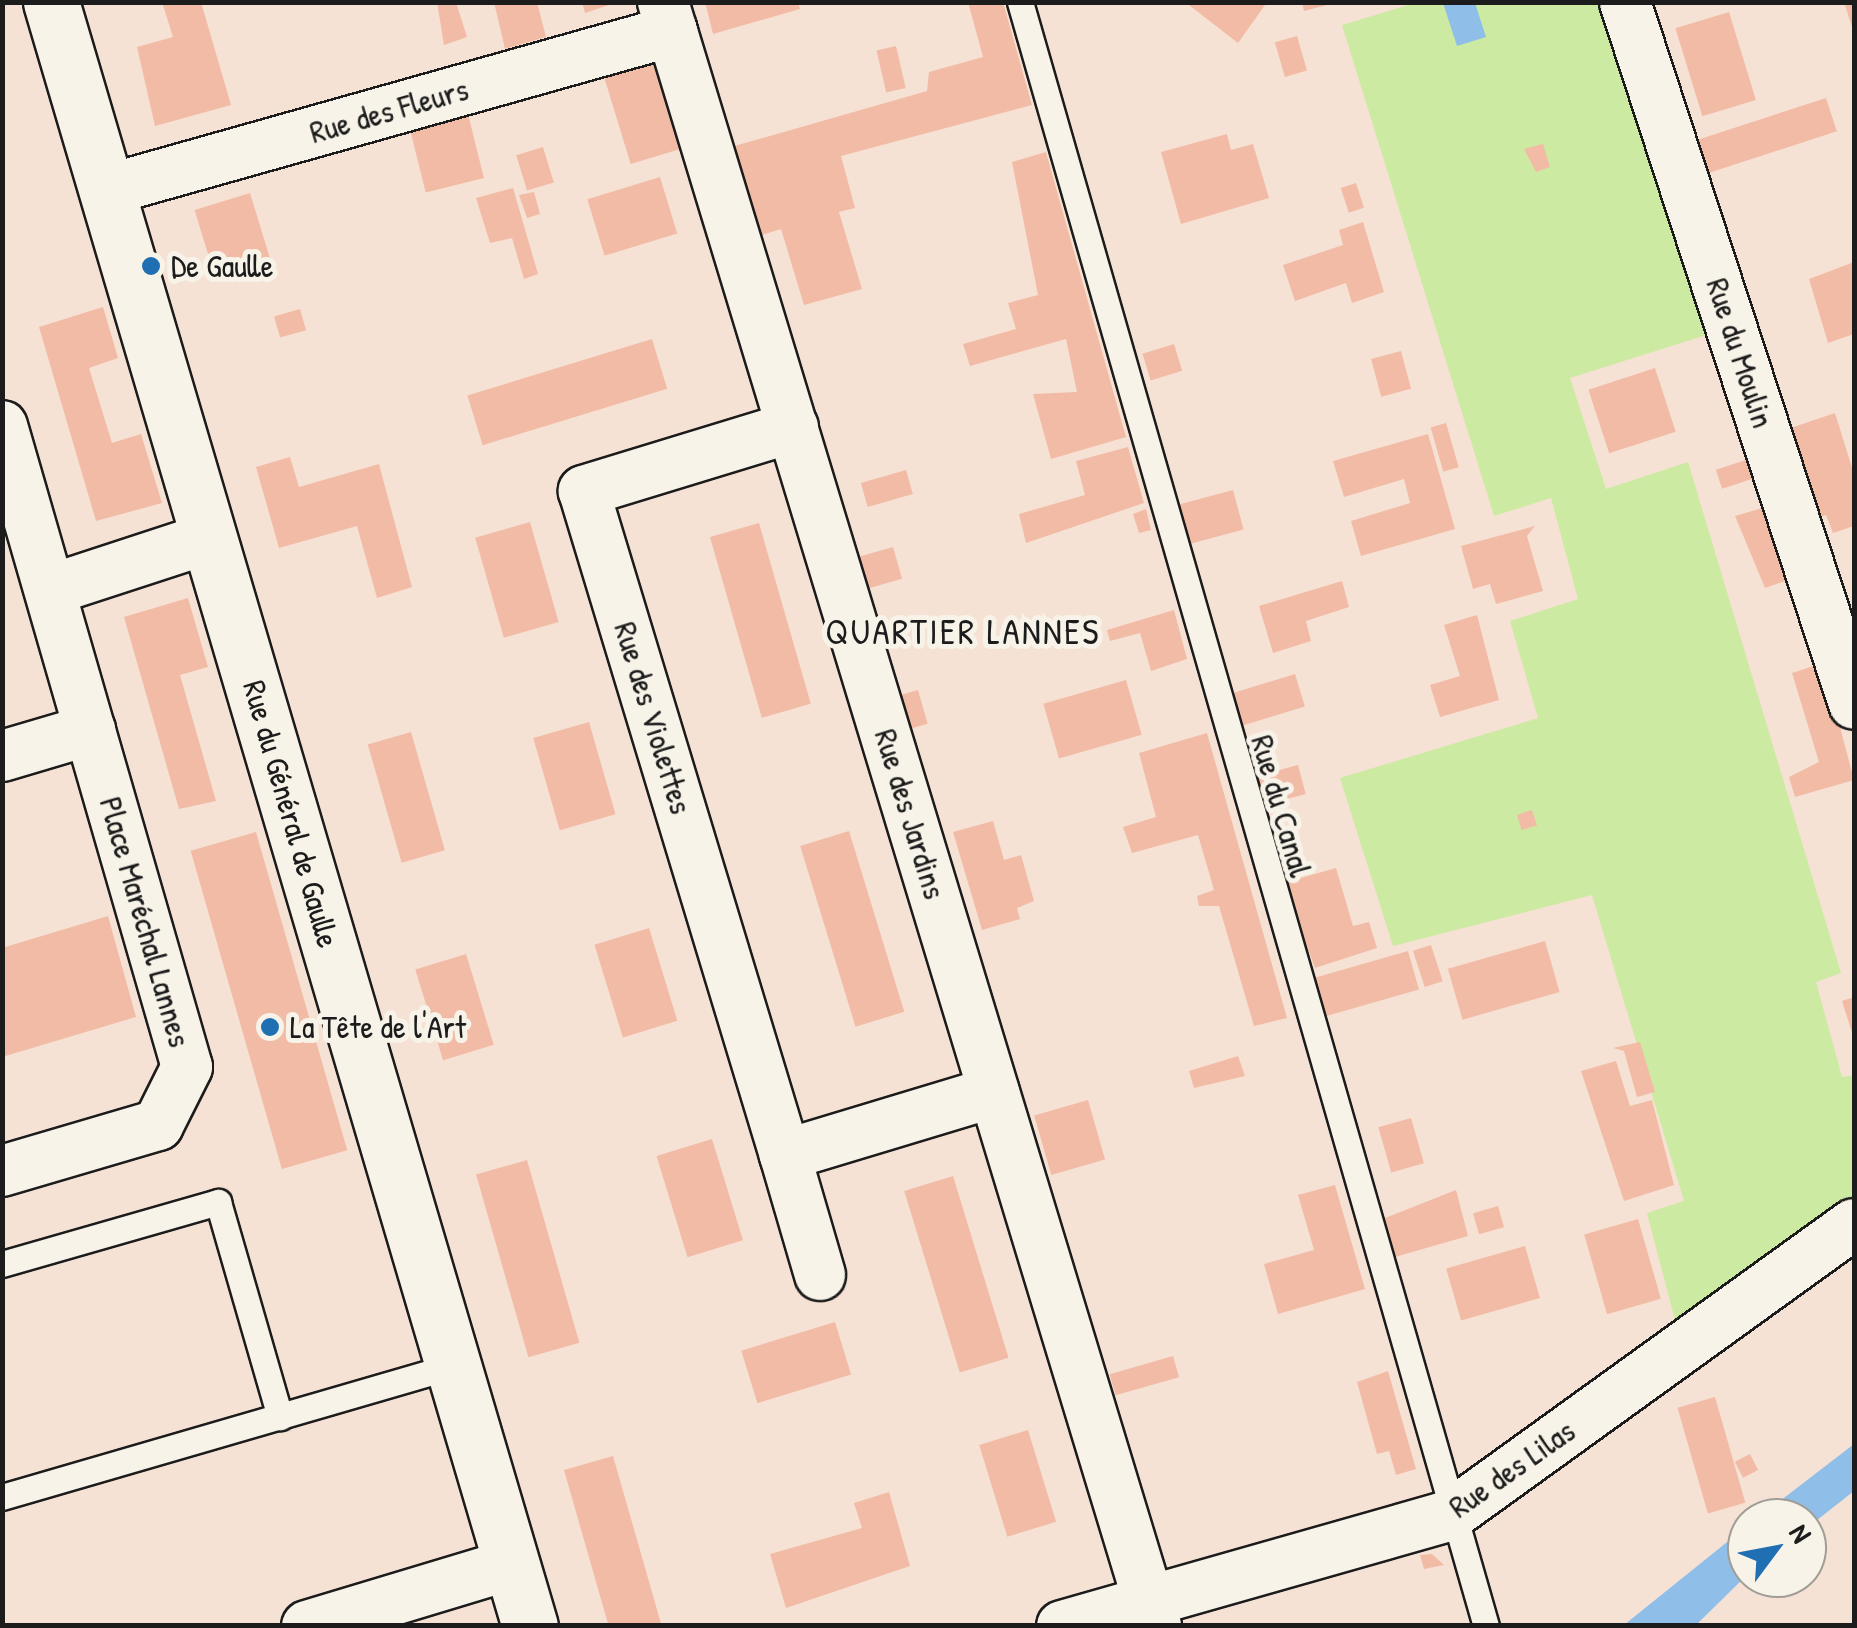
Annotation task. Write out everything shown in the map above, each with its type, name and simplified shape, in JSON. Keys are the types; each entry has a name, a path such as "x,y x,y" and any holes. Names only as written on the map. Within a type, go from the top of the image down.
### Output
{"street":[{"name":"Rue du Général de Gaulle","path":"51,2 530,1626"},
{"name":"Rue du Moulin","path":"1625,2 1854,704"},
{"name":"Rue des Fleurs","path":"106,190 668,17"},
{"name":"Rue des Jardins","path":"668,17 1152,1613"},
{"name":"Rue des Violettes","path":"792,427 584,491 820,1275"},
{"name":"Place Maréchal Lannes","path":"2,1171 158,1125 187,1067 4,438"},
{"path":"50,590 209,538"},
{"path":"2,756 90,730"},
{"path":"785,1155 994,1092"},
{"name":"Rue des Lilas","path":"1062,1626 1152,1613 1450,1516 1854,1224"},
{"path":"307,1626 513,1564"}],"lane":[{"name":"Rue du Canal","path":"1020,2 1450,1516 1486,1626"},
{"path":"2,1264 218,1202 280,1416"},
{"path":"2,1497 454,1366"}],"green space":[{"path":"1415,3 1609,3 1716,332 1570,378 1606,489 1688,462 1841,973 1816,982 1842,1077 1854,1075 1854,1198 1676,1324 1647,1213 1684,1201 1592,895 1393,946 1340,778 1538,718 1510,621 1578,599 1551,498 1494,516 1342,25"}],"water":[{"path":"1443,3 1475,3 1486,37 1457,46"},
{"path":"1854,1444 1854,1491 1827,1512 1827,1498 1784,1498"},
{"path":"1727,1542 1727,1595 1696,1625 1624,1625"}],"building":[{"path":"162,2 201,2 231,105 155,126 137,47 173,37"},
{"path":"437,2 456,2 467,37 444,45"},
{"path":"494,2 537,2 546,37 505,49"},
{"path":"582,2 614,2 615,3 585,13"},
{"path":"705,2 798,2 800,9 713,34"},
{"path":"968,2 1003,2 1032,105 841,156 855,208 839,212 862,289 804,305 781,229 759,236 731,147 927,91 929,72 983,57"},
{"path":"1185,2 1262,2 1265,5 1238,43"},
{"path":"1302,2 1330,2 1331,4 1304,11"},
{"path":"1844,2 1854,2 1854,33"},
{"path":"1729,12 1756,100 1702,116 1675,28"},
{"path":"1297,36 1307,71 1285,77 1275,42"},
{"path":"896,46 906,88 886,92 877,50"},
{"path":"662,51 691,146 631,164 602,69"},
{"path":"1826,98 1837,131 1697,177 1686,143"},
{"path":"468,114 484,178 426,193 410,129"},
{"path":"1227,134 1231,150 1253,144 1269,198 1181,224 1161,152"},
{"path":"1543,144 1550,167 1536,172 1524,149"},
{"path":"543,147 554,182 527,191 516,155"},
{"path":"1046,152 1126,437 1051,459 1033,394 1077,392 1066,339 970,366 963,344 1016,329 1008,303 1038,295 1012,162"},
{"path":"660,177 677,233 605,256 587,199"},
{"path":"1356,183 1364,208 1349,213 1341,188"},
{"path":"513,188 538,274 524,279 512,238 490,243 476,198"},
{"path":"534,192 540,214 527,218 519,195"},
{"path":"250,193 270,259 215,276 195,210"},
{"path":"1363,222 1384,292 1352,303 1346,283 1295,301 1283,265 1343,245 1339,230"},
{"path":"1854,262 1854,334 1828,343 1809,279"},
{"path":"103,307 118,358 89,368 112,443 141,434 162,503 96,521 39,327"},
{"path":"300,309 306,330 280,338 274,316"},
{"path":"652,339 667,389 483,445 467,395"},
{"path":"1174,344 1182,371 1151,380 1142,354"},
{"path":"1401,351 1411,389 1381,397 1371,359"},
{"path":"1655,368 1676,432 1609,453 1588,390"},
{"path":"1835,413 1854,474 1854,526 1833,533 1826,515 1806,522 1776,433"},
{"path":"1446,423 1459,467 1443,472 1431,427"},
{"path":"1428,434 1455,529 1361,556 1351,521 1410,503 1404,479 1344,497 1333,461"},
{"path":"1128,447 1144,503 1026,543 1019,514 1085,495 1076,461"},
{"path":"290,457 299,487 379,464 412,587 377,598 357,526 279,548 256,467"},
{"path":"1752,458 1758,477 1722,489 1716,470"},
{"path":"906,470 913,494 868,507 861,483"},
{"path":"1233,490 1244,530 1189,544 1178,505"},
{"path":"1769,506 1791,579 1765,588 1735,516"},
{"path":"1146,509 1151,530 1139,533 1133,514"},
{"path":"530,522 559,622 504,638 475,538"},
{"path":"759,523 811,704 762,718 710,537"},
{"path":"1535,526 1527,536 1543,591 1496,604 1490,584 1473,589 1461,546"},
{"path":"893,547 902,579 864,590 855,558"},
{"path":"1342,581 1349,607 1306,621 1311,641 1273,653 1259,606"},
{"path":"188,598 208,667 180,675 216,801 179,809 124,617"},
{"path":"1174,610 1187,659 1151,671 1140,633 1110,641 1107,630"},
{"path":"1477,615 1499,700 1440,717 1430,685 1460,676 1444,625"},
{"path":"1823,663 1854,780 1795,797 1789,777 1819,762 1792,673"},
{"path":"1295,674 1305,707 1243,726 1233,693"},
{"path":"1126,680 1142,735 1059,758 1043,704"},
{"path":"918,690 928,724 909,729 900,695"},
{"path":"589,722 615,814 560,830 533,738"},
{"path":"411,732 445,850 402,863 368,744"},
{"path":"1207,733 1287,1018 1254,1026 1219,906 1199,906 1197,896 1214,890 1198,835 1132,853 1123,827 1156,817 1139,753"},
{"path":"1298,765 1306,794 1261,806 1254,777"},
{"path":"1532,810 1537,825 1522,830 1517,815"},
{"path":"993,821 1004,860 1021,855 1034,901 1017,908 1020,919 982,930 953,832"},
{"path":"849,831 904,1012 855,1027 800,846"},
{"path":"256,832 347,1150 282,1169 191,851"},
{"path":"1336,868 1353,926 1369,922 1377,948 1315,968 1283,883"},
{"path":"108,916 136,1017 2,1057 2,948"},
{"path":"649,928 677,1021 623,1037 594,945"},
{"path":"1545,941 1560,992 1463,1020 1448,969"},
{"path":"1431,945 1443,981 1425,987 1413,951"},
{"path":"1408,951 1419,989 1324,1017 1313,978"},
{"path":"466,954 494,1045 443,1060 415,969"},
{"path":"1854,997 1854,1039 1842,1001"},
{"path":"1640,1042 1655,1092 1637,1097 1624,1051 1613,1048"},
{"path":"1238,1056 1245,1076 1194,1088 1189,1071"},
{"path":"1616,1061 1630,1106 1652,1100 1674,1185 1624,1201 1581,1071"},
{"path":"1088,1100 1105,1160 1051,1175 1034,1115"},
{"path":"1411,1118 1424,1163 1391,1173 1378,1127"},
{"path":"712,1139 743,1240 688,1257 657,1156"},
{"path":"527,1160 579,1343 528,1357 476,1175"},
{"path":"953,1176 1009,1358 960,1373 904,1191"},
{"path":"1335,1185 1365,1289 1278,1314 1264,1264 1314,1250 1298,1195"},
{"path":"1456,1190 1468,1236 1395,1257 1385,1218"},
{"path":"1498,1206 1504,1227 1479,1234 1473,1213"},
{"path":"1638,1219 1661,1299 1607,1314 1584,1234"},
{"path":"1525,1246 1540,1298 1461,1321 1446,1269"},
{"path":"835,1322 851,1375 757,1403 741,1351"},
{"path":"1173,1356 1179,1377 1116,1395 1110,1374"},
{"path":"1388,1371 1416,1469 1396,1475 1389,1451 1377,1454 1357,1382"},
{"path":"1715,1397 1744,1498 1727,1498 1727,1508 1708,1513 1678,1408"},
{"path":"1028,1430 1056,1522 1007,1537 979,1445"},
{"path":"1750,1454 1758,1470 1743,1478 1735,1462"},
{"path":"613,1456 662,1626 609,1626 564,1470"},
{"path":"889,1492 910,1566 786,1608 770,1554 862,1528 854,1503"},
{"path":"1432,1554 1444,1565 1424,1569 1420,1555"}],"place":[{"name":"De Gaulle","path":"151,266"},
{"name":"La Tête de l'Art","path":"270,1027"}],"district":[{"name":"QUARTIER LANNES","path":"963,632"}]}
